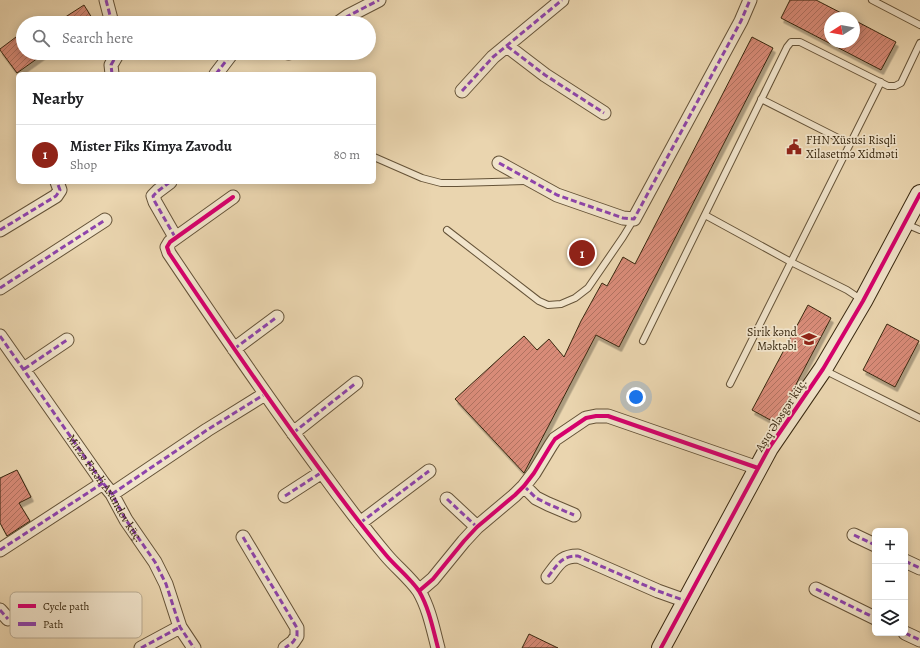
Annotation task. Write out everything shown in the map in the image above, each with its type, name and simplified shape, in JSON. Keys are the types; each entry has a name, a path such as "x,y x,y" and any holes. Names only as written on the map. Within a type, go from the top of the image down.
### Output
{"street":[{"path":"106,0 110,16"},
{"path":"348,16 379,0"},
{"path":"462,91 493,58 562,0"},
{"path":"499,162 531,181 569,200 624,218 634,218 741,21 750,0"},
{"path":"507,46 545,75 604,113"},
{"path":"112,72 111,65 114,60"},
{"path":"218,72 227,60"},
{"path":"0,230 56,196 60,190 58,184"},
{"path":"167,184 154,196 155,202 175,237"},
{"name":"Aşıq Ələsgər küç.","path":"661,648 758,468 780,432 823,369 863,301 912,227 920,194"},
{"path":"233,197 175,237 167,247 169,253 265,394 360,524 419,591 428,612 438,648"},
{"path":"0,288 105,220"},
{"path":"234,349 277,317"},
{"name":"Mirzə Fətəli Axundov küç.","path":"0,336 112,494 126,520 155,562 166,584 180,627 194,648"},
{"path":"24,369 67,340"},
{"path":"293,433 356,383"},
{"path":"112,494 207,430 265,394"},
{"path":"419,591 432,579 464,540 524,486 534,473 550,445 556,439 586,418 608,416 758,468"},
{"path":"360,524 429,471"},
{"path":"285,496 322,472"},
{"path":"0,550 103,483"},
{"path":"524,486 536,498 574,515"},
{"path":"447,499 478,527"},
{"path":"854,534 872,543"},
{"path":"242,537 297,628 297,636 293,642 285,648"},
{"path":"548,577 564,558 578,556 658,591 686,601"},
{"path":"908,562 920,568"},
{"path":"816,589 872,617"},
{"path":"141,648 180,627"},
{"path":"908,634 920,640"}],"lane":[{"path":"872,0 920,25"},
{"path":"643,341 787,46 791,42 800,42 888,86 895,86 901,82 920,43"},
{"path":"730,384 880,82"},
{"path":"761,99 850,144"},
{"path":"376,158 422,178 441,182 531,181"},
{"path":"705,215 791,262 847,290 863,301"},
{"path":"447,230 539,300 548,305 561,304 575,298 588,288 623,237 634,218"},
{"path":"823,369 920,418"}],"building":[{"path":"790,0 816,0 839,12 824,12 824,40 781,18"},
{"path":"84,5 91,16 67,16"},
{"path":"860,23 896,42 881,70 839,48 860,48"},
{"path":"16,37 16,60 35,60 16,72 0,49"},
{"path":"752,37 773,48 619,347 596,335 524,473 455,399 524,336 537,350 549,339 564,357 581,321 602,283 607,286 623,257 635,264"},
{"path":"808,305 831,318 783,409 774,422 752,410"},
{"path":"887,324 919,341 895,387 863,370"},
{"path":"17,470 31,497 19,503 30,521 7,536 0,523 0,478"},
{"path":"529,634 558,648 522,648"}],"marked path":[{"path":"106,0 110,16"},
{"path":"348,16 379,0"},
{"path":"462,91 493,57 562,0"},
{"path":"499,163 557,195 623,218 634,219 741,21 750,0"},
{"path":"507,46 545,75 604,113"},
{"path":"112,72 111,65 114,60"},
{"path":"218,72 227,60"},
{"path":"0,230 56,196 60,190 58,184"},
{"path":"167,184 153,196 175,237"},
{"path":"0,288 105,220"},
{"path":"234,349 277,317"},
{"path":"0,336 112,494 126,520 155,562 166,584 180,627 194,648"},
{"path":"24,369 67,340"},
{"path":"293,433 356,383"},
{"path":"112,494 207,430 265,394"},
{"path":"360,523 429,471"},
{"path":"285,496 322,472"},
{"path":"0,550 103,483"},
{"path":"524,486 536,498 574,515"},
{"path":"447,499 477,527"},
{"path":"854,535 872,544"},
{"path":"243,537 297,628 297,636 293,642 285,648"},
{"path":"548,577 557,565 564,559 572,556 578,556 658,591 686,601"},
{"path":"908,562 920,568"},
{"path":"816,589 872,617"},
{"path":"0,610 8,619"},
{"path":"141,648 180,627"},
{"path":"908,634 920,640"}],"cycle path":[{"path":"661,648 769,448 823,369 863,301 920,194"},
{"path":"233,197 170,242 167,247 169,253 266,395 334,489 378,546 419,591 428,611 438,648"},
{"path":"419,591 433,579 477,527 524,486 555,439 586,418 608,416 758,468"}],"place":[{"name":"FHN Xüsusi Risqli Xilasetmə Xidməti","path":"794,147"},
{"name":"Mister Fiks Kimya Zavodu","path":"582,253"},
{"name":"Sirik kənd Məktəbi","path":"809,339"}]}
